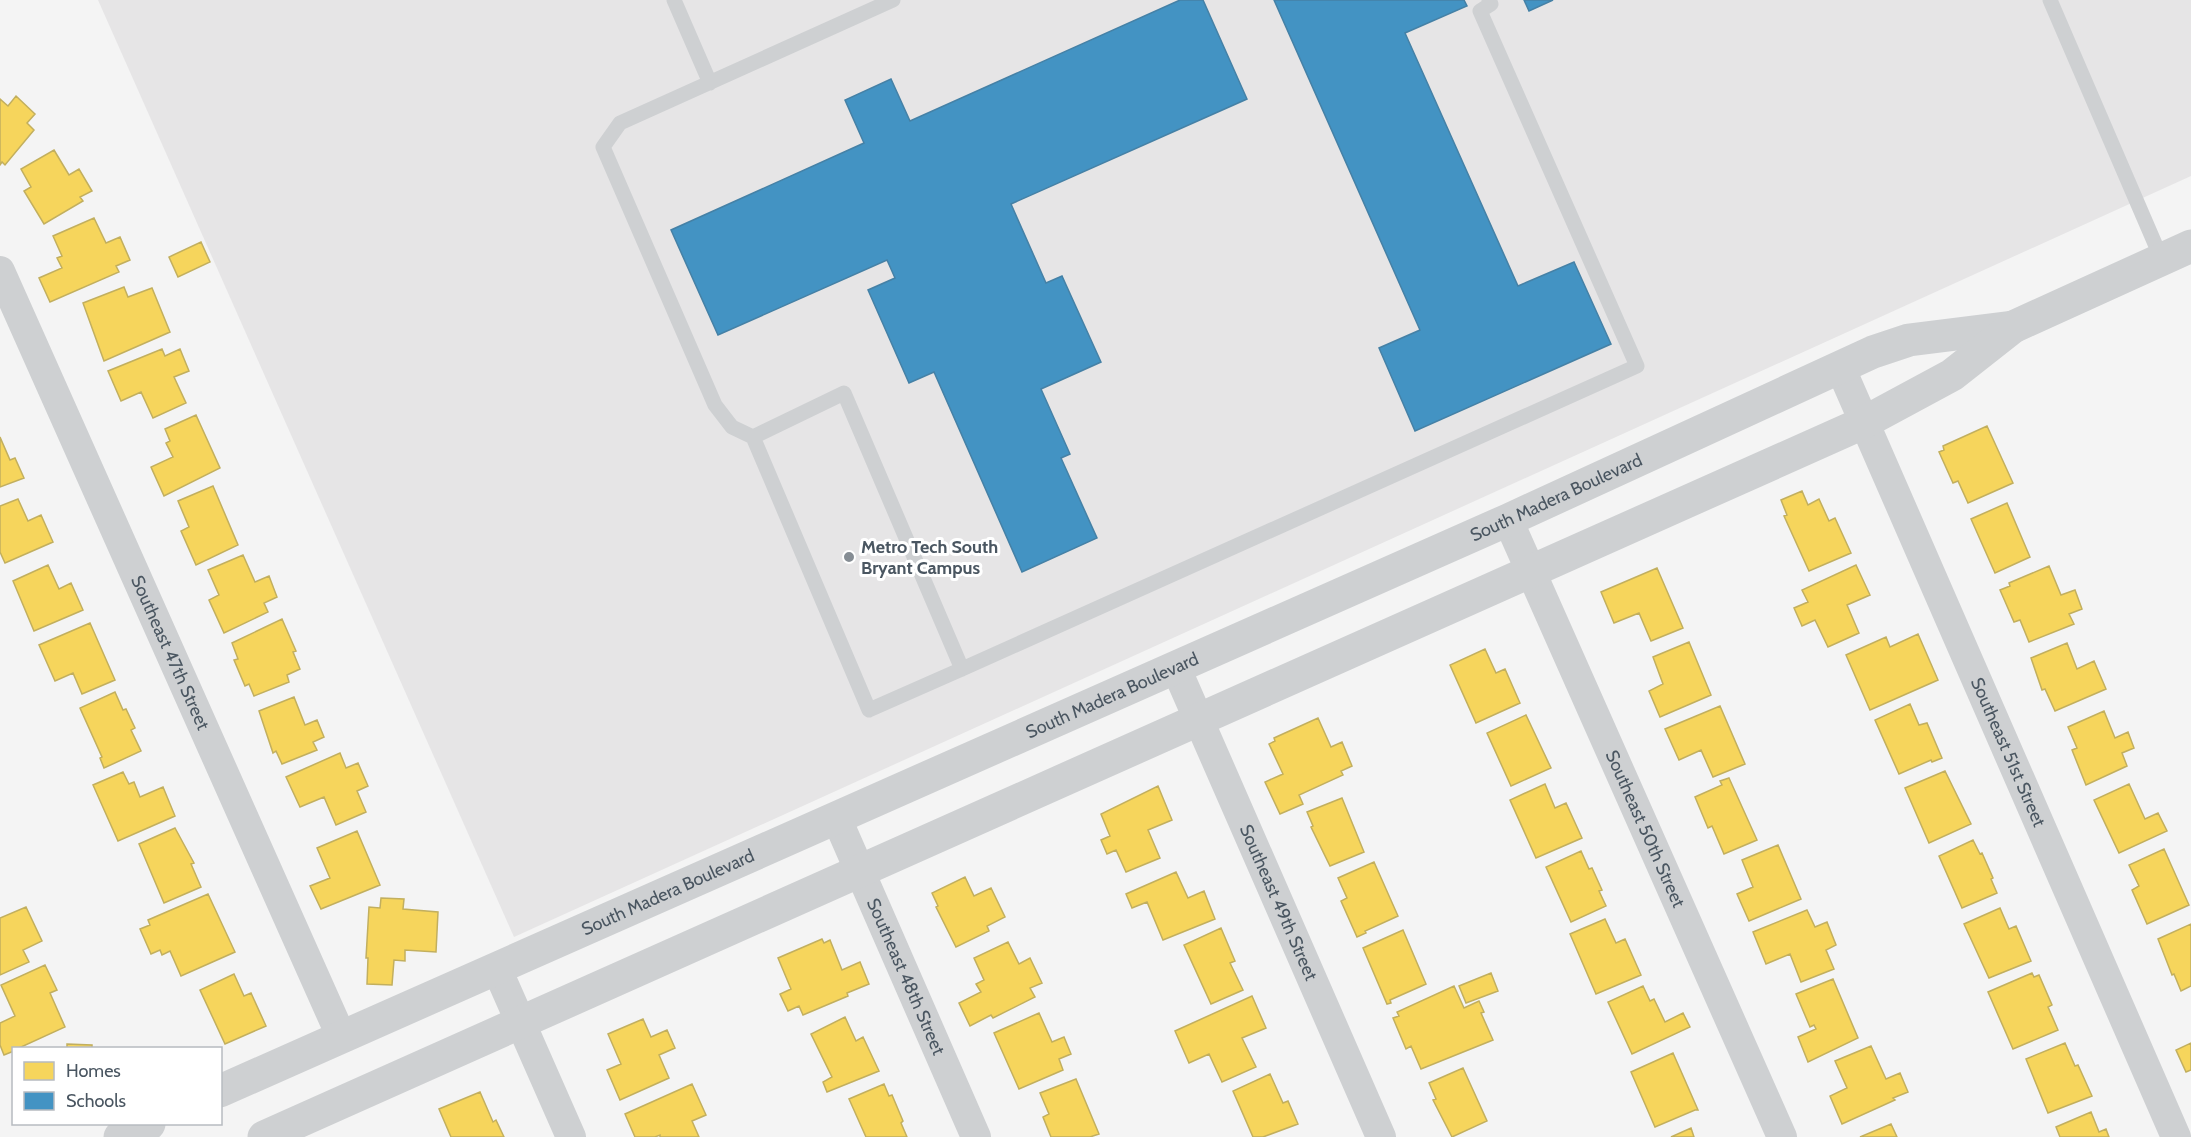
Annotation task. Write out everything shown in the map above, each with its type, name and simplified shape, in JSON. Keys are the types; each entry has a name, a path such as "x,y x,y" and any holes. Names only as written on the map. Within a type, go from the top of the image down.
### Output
{"street":[{"name":"South Madera Boulevard","path":"264,1137 1863,423 1952,375 2013,327 2191,246"},
{"name":"Southeast 47th Street","path":"0,271 341,1036"},
{"name":"South Madera Boulevard","path":"222,1090 1508,520 1841,369 1873,352 1909,340 2013,327"},
{"name":"Southeast 51st Street","path":"1841,369 2176,1137"},
{"name":"Southeast 50th Street","path":"1508,520 1782,1137"},
{"name":"Southeast 49th Street","path":"1176,668 1381,1137"},
{"name":"Southeast 48th Street","path":"837,819 975,1137"},
{"path":"497,969 571,1137"},
{"path":"120,1137 147,1125"}],"lane":[{"path":"674,0 710,82"},
{"path":"893,0 620,123 603,147 715,405 732,427 753,437 869,710 1637,366 1480,11 1491,4 1489,0"},
{"path":"2050,0 2162,260"},
{"path":"753,437 844,393 962,669"}],"shaded area":[{"name":"Metro Tech South Bryant Campus","path":"98,0 2191,0 2191,176 514,937"}],"building: Homes":[{"path":"16,96 35,114 27,123 34,130 5,165 2,162 0,165 0,99 8,106"},
{"path":"54,150 69,175 79,169 92,191 80,197 83,201 44,224 24,191 31,187 21,169"},
{"path":"94,218 106,243 120,237 130,260 116,266 119,272 50,302 39,278 62,268 57,258 62,256 53,236"},
{"path":"201,242 210,262 178,277 169,257"},
{"path":"124,287 128,297 152,288 170,332 104,361 83,303"},
{"path":"162,349 165,356 180,349 189,371 174,377 186,403 153,418 141,392 121,401 108,371"},
{"path":"196,415 220,468 164,496 151,467 173,457 166,443 170,441 165,429"},
{"path":"1987,426 2013,483 1968,503 1958,481 1953,483 1939,452 1944,450 1943,446"},
{"path":"0,437 10,460 15,458 24,478 0,487"},
{"path":"213,486 238,545 196,565 181,531 189,527 178,501"},
{"path":"1802,491 1808,505 1819,499 1829,521 1835,518 1851,553 1809,571 1784,516 1787,515 1781,500"},
{"path":"18,499 28,521 41,515 53,542 5,563 0,552 0,506"},
{"path":"2007,503 2030,557 1995,573 1971,519"},
{"path":"243,555 255,582 269,576 277,597 264,603 268,612 224,633 209,600 219,595 208,570"},
{"path":"48,565 59,589 71,583 83,610 34,631 13,581"},
{"path":"1856,565 1870,595 1847,605 1859,633 1828,647 1815,620 1802,626 1794,608 1808,602 1802,590"},
{"path":"2049,566 2061,595 2075,590 2082,609 2069,614 2074,624 2029,642 2020,620 2014,622 2000,590 2010,586 2009,583"},
{"path":"1657,568 1683,628 1651,641 1639,613 1614,623 1601,592"},
{"path":"282,619 296,651 293,652 300,669 287,675 289,682 254,696 249,684 245,686 234,660 238,659 232,643"},
{"path":"90,623 115,680 82,694 73,673 55,681 39,645"},
{"path":"1918,634 1938,680 1870,710 1846,655 1886,637 1890,647"},
{"path":"1689,642 1711,695 1660,717 1649,691 1663,684 1653,657"},
{"path":"2067,643 2077,669 2094,661 2106,689 2055,711 2045,689 2042,690 2031,658"},
{"path":"1485,649 1496,673 1505,669 1520,703 1476,723 1450,665"},
{"path":"115,692 135,728 131,730 141,751 104,768 100,758 102,757 80,708"},
{"path":"294,697 305,725 317,720 324,737 313,742 317,750 282,764 276,751 273,753 259,711"},
{"path":"1910,704 1919,725 1927,723 1942,758 1932,762 1931,760 1899,774 1875,720"},
{"path":"1720,706 1745,764 1713,777 1701,750 1679,760 1665,729"},
{"path":"2104,711 2115,738 2128,732 2134,748 2122,753 2127,766 2086,785 2072,750 2077,748 2068,727"},
{"path":"1526,715 1551,768 1511,786 1487,733"},
{"path":"1318,718 1331,747 1342,742 1352,766 1341,771 1343,775 1299,795 1303,804 1280,814 1265,782 1283,774 1269,744 1275,741 1274,738"},
{"path":"340,753 346,768 358,763 368,786 357,791 366,812 336,825 324,797 300,807 286,777"},
{"path":"1945,771 1971,824 1929,843 1905,788"},
{"path":"123,772 129,784 134,782 140,797 163,787 175,816 118,841 93,785"},
{"path":"1729,778 1757,840 1724,854 1712,826 1708,828 1695,797 1722,785 1720,781"},
{"path":"1545,784 1555,808 1566,803 1582,838 1536,858 1510,800"},
{"path":"2129,784 2145,819 2158,813 2167,831 2119,853 2094,800"},
{"path":"1158,786 1172,820 1148,830 1160,858 1126,872 1116,850 1107,854 1101,840 1110,836 1101,814"},
{"path":"1342,798 1364,852 1330,866 1311,827 1313,826 1307,812"},
{"path":"175,828 194,863 191,864 201,887 164,903 139,844"},
{"path":"357,831 380,885 321,909 310,886 330,878 317,848"},
{"path":"1973,840 1980,854 1982,853 1997,893 1962,908 1939,856"},
{"path":"1778,845 1801,899 1749,921 1737,894 1753,887 1742,860"},
{"path":"2164,849 2189,905 2147,924 2132,890 2139,886 2129,865"},
{"path":"1581,851 1602,890 1599,891 1606,906 1571,922 1546,867"},
{"path":"1374,862 1398,916 1357,937 1341,901 1347,898 1338,878"},
{"path":"1176,872 1188,898 1204,891 1215,919 1163,940 1147,902 1132,908 1126,894"},
{"path":"965,877 974,896 991,888 1005,917 987,926 989,931 956,947 936,907 938,906 932,893"},
{"path":"208,894 235,952 181,976 170,951 162,955 160,950 151,954 140,929 150,925 148,920"},
{"path":"381,898 404,899 403,909 438,912 436,952 405,950 405,961 394,960 392,985 367,984 369,907 380,908"},
{"path":"26,907 42,941 23,950 29,962 0,975 0,918"},
{"path":"2000,908 2009,929 2016,926 2031,961 1989,978 1964,924"},
{"path":"1807,910 1815,927 1827,922 1836,945 1826,950 1834,969 1801,982 1790,954 1766,964 1753,932"},
{"path":"1605,919 1616,943 1625,939 1641,975 1596,994 1570,934"},
{"path":"2191,924 2191,986 2181,991 2158,939"},
{"path":"1221,928 1235,961 1230,963 1243,990 1211,1004 1184,945"},
{"path":"1403,930 1426,984 1390,1000 1391,1003 1387,1004 1363,948"},
{"path":"822,939 824,943 830,940 842,970 860,962 869,984 847,993 848,996 803,1015 799,1006 788,1011 780,994 791,989 778,958"},
{"path":"1008,942 1019,964 1030,958 1042,983 1030,988 1035,997 993,1018 991,1015 970,1026 959,1003 981,992 976,984 984,980 974,958"},
{"path":"45,965 57,990 50,993 65,1027 21,1047 12,1047 12,1052 4,1055 0,1045 0,1023 15,1016 1,985"},
{"path":"1491,973 1498,991 1466,1003 1459,986"},
{"path":"2032,973 2034,977 2039,975 2052,1005 2048,1007 2058,1030 2013,1049 1988,992"},
{"path":"234,974 244,996 251,993 266,1026 225,1044 200,990"},
{"path":"1833,979 1858,1038 1808,1062 1798,1037 1816,1029 1814,1025 1810,1027 1796,994"},
{"path":"1454,986 1464,1008 1479,1001 1484,1012 1481,1013 1493,1040 1421,1069 1411,1046 1406,1049 1393,1018 1399,1016 1397,1012"},
{"path":"1643,986 1650,1001 1654,999 1665,1022 1683,1013 1690,1027 1632,1054 1608,1002"},
{"path":"1252,996 1266,1028 1242,1038 1256,1067 1222,1082 1209,1054 1189,1063 1175,1031"},
{"path":"1039,1013 1052,1042 1064,1037 1071,1054 1059,1059 1063,1070 1019,1089 994,1033"},
{"path":"845,1017 856,1041 863,1037 879,1071 827,1092 823,1082 832,1077 811,1034"},
{"path":"643,1019 651,1037 667,1030 675,1048 659,1055 669,1078 620,1100 607,1070 621,1064 608,1034"},
{"path":"2065,1043 2092,1096 2048,1113 2026,1059"},
{"path":"2191,1043 2191,1070 2186,1072 2176,1050"},
{"path":"67,1044 92,1045 92,1047 67,1047"},
{"path":"1871,1046 1886,1079 1900,1073 1908,1092 1842,1124 1830,1096 1847,1088 1835,1061"},
{"path":"1673,1053 1698,1110 1655,1127 1631,1072"},
{"path":"1463,1068 1487,1121 1452,1137 1433,1100 1436,1099 1429,1083"},
{"path":"1270,1074 1283,1103 1288,1101 1298,1124 1263,1137 1253,1137 1233,1091"},
{"path":"1076,1079 1099,1134 1090,1137 1051,1137 1043,1117 1049,1114 1040,1093"},
{"path":"692,1084 706,1115 692,1121 699,1137 660,1137 660,1135 635,1137 625,1114"},
{"path":"884,1084 889,1096 892,1095 907,1137 866,1137 849,1099"},
{"path":"480,1092 493,1122 496,1120 504,1137 451,1137 439,1109"},
{"path":"2091,1112 2099,1132 2106,1129 2109,1137 2060,1137 2056,1127"},
{"path":"1891,1124 1897,1137 1860,1137"},
{"path":"1691,1128 1694,1137 1671,1137"}],"building: Schools":[{"path":"1180,0 1203,0 1247,99 1011,204 1046,283 1062,276 1101,362 1041,389 1070,454 1061,458 1097,538 1022,572 934,372 909,383 868,290 895,278 887,260 718,335 671,230 864,143 845,100 891,79 910,121"},
{"path":"1274,0 1464,0 1467,6 1405,33 1518,286 1574,262 1611,344 1415,431 1379,348 1420,330"},
{"path":"1524,0 1553,0 1529,11"}],"place":[{"name":"Metro Tech South Bryant Campus","path":"849,557"}]}
